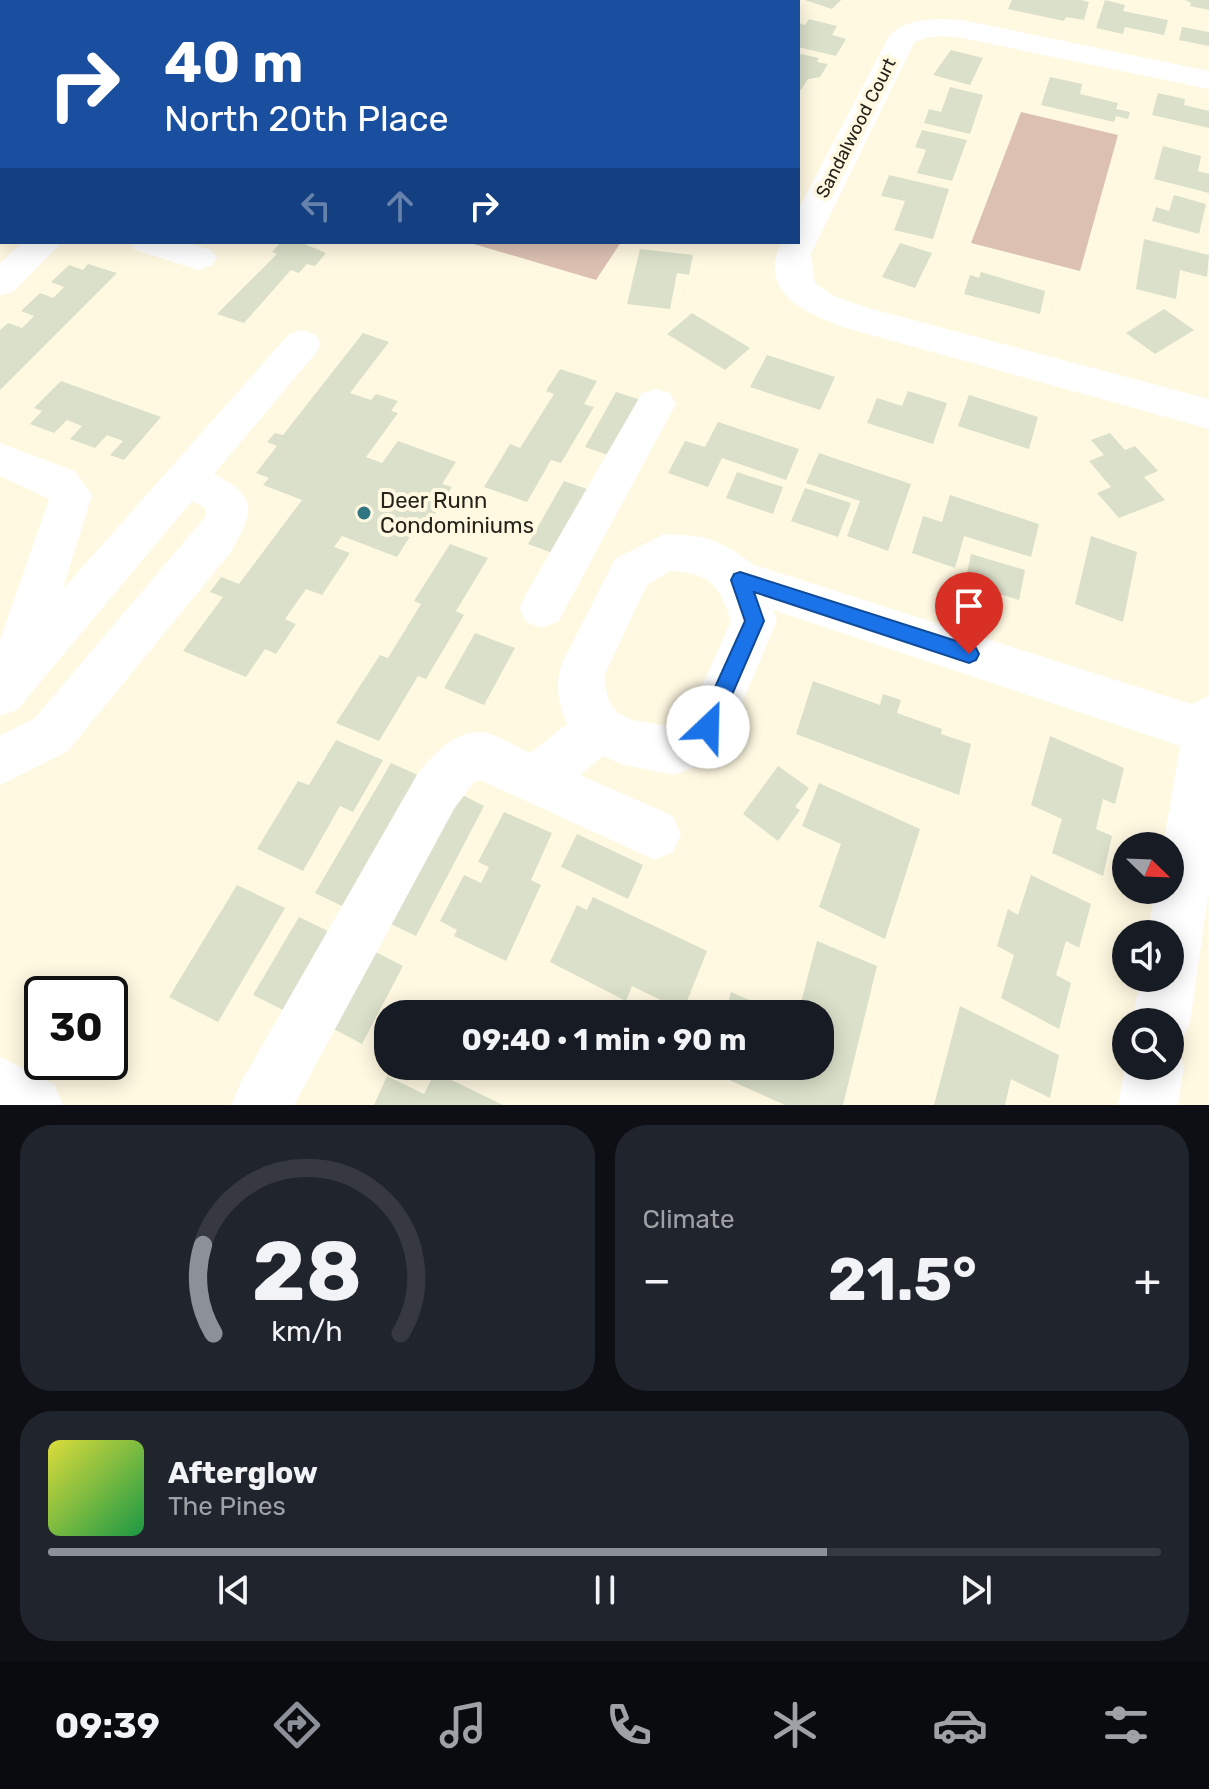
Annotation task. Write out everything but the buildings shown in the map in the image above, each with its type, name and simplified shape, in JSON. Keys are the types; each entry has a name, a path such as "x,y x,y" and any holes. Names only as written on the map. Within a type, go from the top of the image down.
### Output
{"street":[{"name":"Sandalwood Court","path":"800,240 902,38 915,29 932,26 962,29 1209,80"},
{"path":"0,283 43,244"},
{"path":"154,244 199,258"},
{"name":"Sandalwood Court","path":"798,244 793,254 791,274 808,299 859,319 1209,414"},
{"path":"5,688 302,344"},
{"path":"542,608 656,404"},
{"path":"0,459 60,483 71,495 5,688"},
{"path":"0,761 51,735 215,540 227,519 225,499 186,479"},
{"path":"740,580 754,621 708,727 674,751 624,742 600,728 585,709 580,676 631,572 664,552 705,554 740,580 1208,725 1177,920"},
{"path":"571,555 628,579"},
{"path":"535,780 600,728"},
{"path":"261,1105 436,791 458,763 481,756 655,834"},
{"path":"1148,1105 1152,1080"},
{"path":"0,1087 33,1105"}],"shaded area":[{"path":"1021,112 1118,135 1080,271 971,243"},
{"path":"474,244 620,244 596,280"}],"place":[{"name":"Deer Runn Condominiums","path":"364,513"}],"route":[{"path":"708,727 754,621 740,580 969,654"}]}
